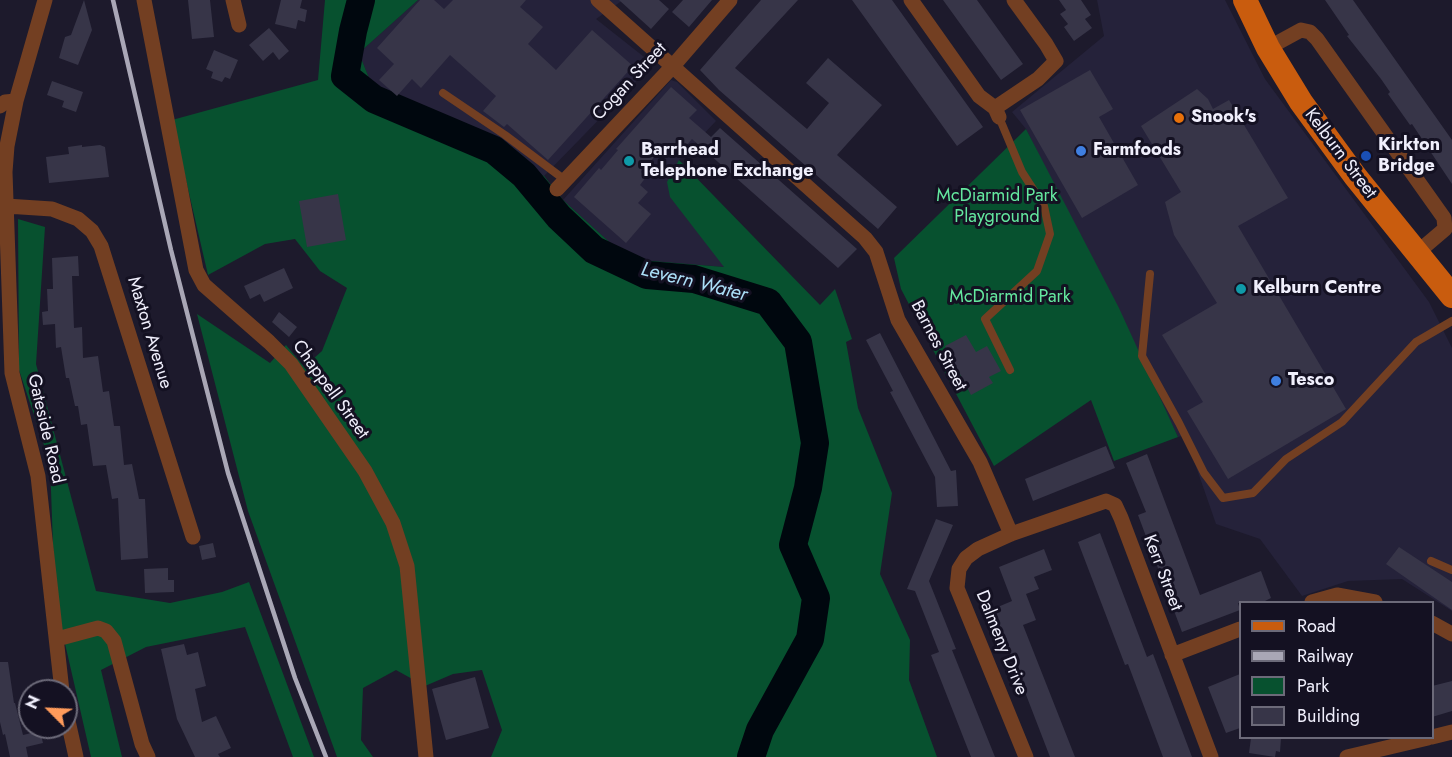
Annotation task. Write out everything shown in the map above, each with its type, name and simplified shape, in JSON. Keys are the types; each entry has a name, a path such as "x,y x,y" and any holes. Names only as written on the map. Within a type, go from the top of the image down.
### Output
{"main road":[{"name":"Kelburn Street","path":"1245,0 1268,48 1301,102 1342,159 1419,252 1452,296"}],"street":[{"name":"Gateside Road","path":"45,0 16,101 7,146 6,206 12,373 38,476 61,679"},
{"name":"Chappell Street","path":"144,0 196,270 204,285 291,364 365,471 393,523 407,566 426,757"},
{"path":"233,0 239,25"},
{"name":"Barnes Street","path":"598,0 865,238 876,252 898,320 980,462 1011,534"},
{"name":"Cogan Street","path":"561,185 730,0"},
{"path":"911,0 979,96 997,112 1038,79 1056,61 1014,0"},
{"path":"1268,48 1301,30 1310,32 1317,39 1444,218 1445,229 1419,252"},
{"path":"0,106 5,102 16,101"},
{"name":"Maxton Avenue","path":"6,206 52,209 78,219 92,231 101,246 193,537"},
{"name":"Kerr Street","path":"1011,534 1106,501 1115,506 1211,757"},
{"name":"Dalmeny Drive","path":"1011,534 978,549 966,558 959,569 957,588 1026,757"},
{"path":"1318,601 1337,595 1366,601"},
{"path":"1434,624 1452,634"},
{"path":"57,639 98,628 106,632 114,641 142,744 148,757"},
{"path":"1172,655 1239,629"},
{"path":"1434,736 1452,732"},
{"path":"72,739 76,757"},
{"path":"1347,757 1422,739"}],"lane":[{"path":"443,93 506,135 561,185"},
{"path":"997,112 1022,172 1044,206 1050,234 1037,271 985,319 1010,370"},
{"path":"1150,274 1142,356 1204,473 1223,498 1253,493 1286,459 1342,422 1416,342 1452,321"},
{"path":"1431,561 1452,570"}],"shaded area":[{"path":"418,0 623,0 596,19 653,64 544,176 373,88 359,53"},
{"path":"1097,0 1225,0 1265,79 1429,302 1452,348 1452,611 1402,579 1348,581 1302,596 1260,539 1216,524 1185,435 1178,437 1026,129 1012,112 1104,36"},
{"path":"671,80 677,82 716,121 679,160 725,267 628,259 563,200"}],"green space":[{"path":"325,0 418,0 359,53 373,88 544,176 563,200 628,259 724,267 670,197 667,182 679,160 820,305 835,289 852,339 846,342 858,408 892,493 880,574 910,640 909,680 937,757 491,757 502,730 482,670 453,674 425,686 396,670 363,688 361,740 373,757 337,757 248,511 197,314 270,363 286,345 304,367 322,351 347,288 320,271 295,239 265,244 208,275 172,120 318,80"},
{"name":"McDiarmid Park","path":"1026,129 1119,308 1178,437 1114,461 1091,400 994,466 901,289 894,258"},
{"path":"18,219 45,227 36,364 96,591 170,603 222,592 249,582 314,757 293,757 245,627 146,647 101,670 122,757 91,757 78,700 78,679 73,679 55,600 50,463 19,370"}],"building":[{"path":"84,0 92,30 78,65 59,58 65,37 71,35"},
{"path":"188,0 210,0 214,37 192,39"},
{"path":"281,0 302,0 300,8 307,10 305,22 298,20 296,29 275,24"},
{"path":"420,0 434,0 444,9 453,0 526,0 520,7 543,27 528,44 556,70 592,30 633,66 548,160 507,124 504,127 483,111 496,96 450,55 421,88 412,79 397,96 379,80 394,64 377,48"},
{"path":"619,0 659,0 669,9 651,29"},
{"path":"683,0 712,0 689,27 672,12"},
{"path":"761,0 798,0 735,68 807,129 829,103 806,83 828,58 882,105 837,155 897,207 878,229 719,90 700,70"},
{"path":"852,0 892,0 983,127 957,146"},
{"path":"943,0 977,0 1023,64 1001,80"},
{"path":"1059,0 1081,0 1091,15 1085,19 1092,28 1074,41 1064,27 1068,24 1060,14 1066,10"},
{"path":"1325,0 1353,0 1452,140 1452,184 1412,124 1410,125 1388,94 1390,92 1381,79 1347,36 1349,35"},
{"path":"269,28 289,51 279,60 273,52 263,61 249,45"},
{"path":"214,50 238,60 230,79 225,77 222,82 211,78 213,72 206,69"},
{"name":"Farmfoods","path":"1090,70 1113,109 1099,117 1138,185 1082,218 1020,110"},
{"path":"52,81 83,92 76,112 62,107 64,101 47,95"},
{"path":"671,87 697,110 689,118 711,137 720,128 857,249 838,268 692,139 678,155 666,144 641,172 646,177 640,185 648,192 638,203 651,214 626,243 574,197 599,168 601,170 618,150 616,149"},
{"name":"Kelburn Centre","path":"1197,89 1208,99 1213,109 1229,100 1288,198 1238,226 1346,409 1228,479 1187,411 1203,402 1162,335 1217,303 1174,235 1165,202 1181,192 1141,126"},
{"path":"82,145 82,147 100,145 105,147 109,177 49,183 46,157 69,154 68,147"},
{"path":"338,194 346,240 307,247 299,201"},
{"path":"78,256 79,276 72,276 74,328 82,327 83,358 98,356 103,392 109,391 114,426 120,426 124,465 132,464 139,499 145,499 148,558 121,560 118,498 112,499 106,465 93,466 87,424 81,425 78,406 75,406 69,378 66,378 61,347 56,348 55,324 43,325 42,312 48,311 47,289 53,289 52,258"},
{"path":"284,268 293,288 264,302 260,294 250,299 244,286"},
{"path":"279,312 297,327 289,337 272,322"},
{"path":"880,333 951,471 956,470 958,506 937,507 935,477 890,392 893,391 866,340"},
{"path":"966,335 976,352 987,346 1001,371 989,377 993,383 971,395 945,346"},
{"path":"1106,446 1115,468 1033,501 1025,479"},
{"path":"1147,454 1200,595 1261,571 1271,598 1265,601 1239,601 1239,610 1182,632 1138,515 1146,512 1126,463"},
{"path":"936,519 953,525 929,581 956,649 952,650 995,757 971,757 931,655 939,652 915,591 907,589"},
{"path":"1100,533 1147,657 1153,654 1192,757 1163,757 1128,664 1125,665 1078,542"},
{"path":"213,543 216,557 202,560 199,546"},
{"path":"1399,547 1452,582 1452,610 1386,564"},
{"path":"1044,549 1052,570 1034,577 1039,589 1026,594 1036,620 1023,625 1075,757 1050,757 993,609 1012,601 999,567"},
{"path":"168,568 168,580 174,580 174,592 145,593 144,569"},
{"path":"184,644 187,655 198,652 206,686 195,689 202,722 216,716 231,748 218,754 220,757 195,757 177,719 161,649"},
{"path":"0,662 8,662 18,715 18,739 42,739 43,743 26,747 28,757 10,757 0,722"},
{"path":"1239,674 1239,728 1226,733 1208,687"},
{"path":"475,677 489,728 446,740 432,689"},
{"path":"1452,681 1452,711 1434,716 1434,686"},
{"path":"1251,739 1281,739 1280,752 1276,751 1275,757 1249,753"}],"waterway":[{"name":"Levern Water","path":"361,0 345,76 374,99 494,150 524,175 559,217 594,250 647,275 694,279 768,302 798,342 815,443 808,488 793,545 816,598 810,639 760,730 751,757"}],"railway":[{"path":"113,0 171,250 228,473 295,678 326,757"}],"place":[{"name":"Snook's","path":"1179,118"},
{"name":"Farmfoods","path":"1081,151"},
{"name":"Kirkton Bridge","path":"1366,156"},
{"name":"Barrhead Telephone Exchange","path":"629,161"},
{"name":"Kelburn Centre","path":"1241,289"},
{"name":"Tesco","path":"1276,381"}],"park label":[{"name":"McDiarmid Park Playground","path":"997,207"}]}
